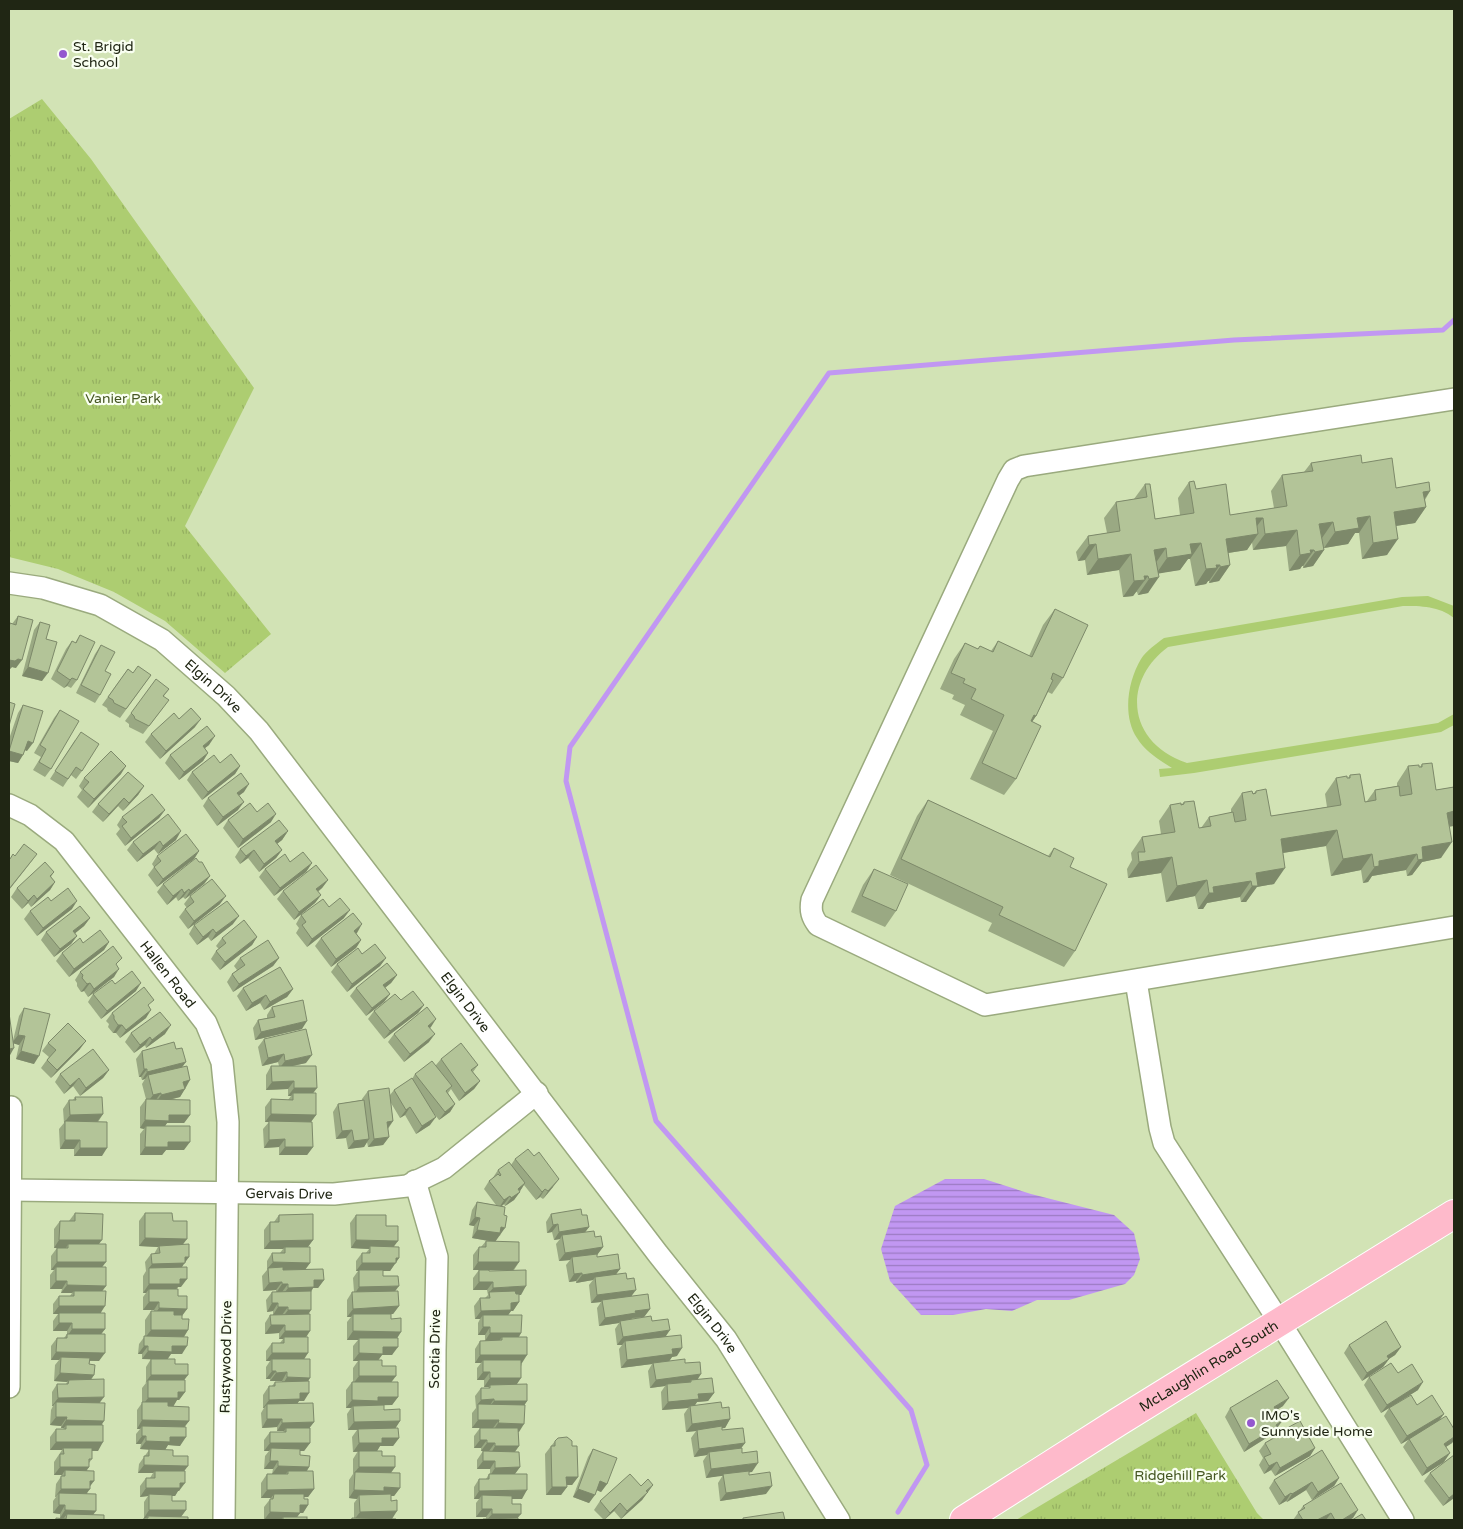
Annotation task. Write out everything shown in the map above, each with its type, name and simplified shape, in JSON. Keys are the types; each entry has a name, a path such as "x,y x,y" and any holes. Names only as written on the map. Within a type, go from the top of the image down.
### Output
{"main road":[{"name":"McLaughlin Road South","path":"964,1520 1279,1321 1454,1214"}],"street":[{"path":"1454,399 1024,466 1014,470 812,900 810,910 813,919 818,925 985,1005 1454,928"},
{"name":"Elgin Drive","path":"9,583 43,588 100,605 162,640 226,696 259,731 658,1254 726,1339 839,1520"},
{"name":"Hallen Road","path":"9,805 30,815 64,841 206,1023 222,1062 228,1122 228,1193"},
{"path":"1136,981 1164,1143 1279,1321 1403,1520"},
{"name":"Gervais Drive","path":"10,1190 334,1194 407,1186 444,1168 537,1093"},
{"path":"9,1387 11,1107"},
{"name":"Scotia Drive","path":"416,1181 437,1257 434,1520"},
{"name":"Rustywood Drive","path":"224,1520 228,1193"}],"green space":[{"name":"Vanier Park","path":"42,99 91,159 254,388 185,526 271,634 225,673 165,621 114,592 58,569 9,557 9,119"},
{"path":"1428,596 1454,606 1454,618 1436,609 1403,606 1168,647 1153,662 1143,678 1138,695 1138,711 1143,727 1153,742 1168,754 1187,763 1438,723 1454,714 1454,725 1441,732 1160,777 1159,769 1172,768 1148,751 1132,729 1129,719 1128,698 1136,668 1143,656 1164,638 1402,597"},
{"name":"Ridgehill Park","path":"1196,1413 1257,1513 1264,1520 1016,1520"}],"shaded area":[{"path":"945,1179 984,1179 1031,1194 1114,1215 1134,1233 1140,1259 1134,1275 1125,1284 1069,1300 1037,1300 1012,1311 986,1309 953,1315 921,1315 890,1281 881,1249 895,1206"}],"building":[{"path":"1361,455 1362,463 1392,458 1396,488 1429,482 1430,491 1423,492 1426,507 1394,512 1398,539 1373,543 1370,516 1357,518 1359,528 1335,532 1333,522 1319,524 1324,550 1315,552 1310,550 1311,553 1300,555 1297,530 1265,534 1263,518 1256,518 1258,534 1226,539 1230,565 1220,567 1220,565 1216,565 1217,568 1206,569 1201,543 1190,544 1192,554 1167,558 1166,548 1154,550 1159,577 1149,579 1148,576 1144,576 1145,580 1134,581 1131,554 1098,559 1096,544 1089,545 1088,536 1120,531 1116,502 1147,497 1145,484 1150,484 1155,519 1194,513 1189,482 1194,481 1196,489 1226,484 1230,515 1287,506 1282,475 1313,471 1311,463"},
{"path":"1055,609 1088,625 1063,678 1053,673 1051,679 1053,680 1036,716 1034,715 1031,721 1041,726 1016,779 982,763 1004,715 971,699 976,689 963,683 965,679 951,673 965,643 978,649 980,646 993,652 998,641 1032,657"},
{"path":"18,616 33,620 22,660 18,659 15,661 9,660 9,628 10,623 16,625"},
{"path":"40,622 50,625 46,639 57,642 48,673 28,667"},
{"path":"80,635 95,642 77,680 72,678 70,680 57,671 72,641 76,643"},
{"path":"101,645 115,652 105,671 111,674 100,695 81,685"},
{"path":"138,666 151,675 126,709 114,703 108,697 128,669 133,673"},
{"path":"156,679 169,689 163,696 169,700 149,726 135,719 131,713"},
{"path":"9,702 15,704 9,726"},
{"path":"23,705 43,711 33,743 28,741 23,755 9,751"},
{"path":"191,708 201,719 166,751 151,734 174,713 179,719"},
{"path":"60,710 79,721 51,769 39,762 46,749 40,745"},
{"path":"207,726 215,736 203,746 208,753 184,772 170,755"},
{"path":"81,732 99,744 82,771 76,767 68,779 55,771"},
{"path":"111,751 126,766 94,799 83,789 89,782 84,778"},
{"path":"231,754 240,766 208,792 192,772 214,755 220,763"},
{"path":"1432,763 1436,790 1454,787 1454,811 1447,813 1452,842 1422,847 1423,859 1418,860 1417,854 1379,861 1379,866 1374,867 1372,854 1343,859 1337,830 1281,839 1285,868 1256,873 1258,886 1252,886 1251,881 1213,887 1214,893 1209,893 1207,880 1177,886 1172,857 1139,862 1138,852 1145,852 1142,837 1175,832 1170,805 1181,803 1181,805 1184,802 1194,801 1199,828 1211,826 1209,817 1233,812 1235,822 1246,820 1242,793 1252,791 1253,794 1256,791 1266,789 1271,816 1341,805 1336,778 1347,776 1347,778 1350,778 1350,775 1360,774 1365,802 1376,800 1375,790 1399,786 1400,796 1412,794 1408,766 1419,765 1419,767 1422,767 1422,764"},
{"path":"128,772 144,786 129,803 124,798 109,814 98,804"},
{"path":"241,773 249,784 237,793 244,802 223,817 208,798"},
{"path":"152,794 165,810 131,838 122,826 127,822 122,817"},
{"path":"928,800 1050,857 1054,848 1074,858 1070,867 1107,884 1075,951 999,915 1003,907 901,859"},
{"path":"250,803 257,812 268,803 276,814 243,839 228,820"},
{"path":"168,814 181,831 163,846 160,841 143,854 133,842"},
{"path":"279,820 288,831 275,841 282,850 264,864 254,850 246,856 240,849"},
{"path":"186,834 199,851 163,879 154,867 161,861 157,856"},
{"path":"24,844 37,854 9,889 9,858 13,854 15,856"},
{"path":"303,852 312,863 280,888 265,869 285,854 290,862"},
{"path":"196,858 199,862 202,862 210,876 190,891 189,889 184,893 182,889 173,896 163,884"},
{"path":"45,862 54,872 50,876 55,882 37,899 34,895 28,901 17,888"},
{"path":"316,865 328,880 316,889 321,895 299,912 283,891"},
{"path":"874,869 908,884 896,911 862,896"},
{"path":"212,879 226,896 194,921 185,909 194,902 190,896"},
{"path":"68,888 77,901 43,928 30,911 48,897 51,901"},
{"path":"340,898 350,910 312,939 302,925 306,922 301,915 323,899 329,907"},
{"path":"227,901 239,916 216,933 213,929 203,937 194,925"},
{"path":"80,906 90,918 73,931 77,936 60,949 46,932"},
{"path":"353,913 362,924 354,931 361,940 336,959 321,938"},
{"path":"244,920 257,937 225,962 216,951 226,943 222,938"},
{"path":"100,930 109,942 74,969 62,953 80,938 83,943"},
{"path":"268,940 279,958 239,984 232,974 245,965 240,958"},
{"path":"375,944 386,958 352,984 337,964 358,948 362,954"},
{"path":"113,946 122,958 116,964 119,969 94,989 90,983 87,984 82,978 83,975 80,972"},
{"path":"387,963 397,975 383,985 390,994 372,1008 356,988"},
{"path":"280,967 293,989 270,1002 266,995 252,1003 243,988"},
{"path":"132,971 141,983 107,1011 93,994 112,980 115,984"},
{"path":"144,987 154,1000 148,1005 151,1010 126,1030 122,1025 118,1025 112,1013"},
{"path":"413,991 424,1005 390,1031 374,1011 395,994 401,1000"},
{"path":"303,1000 307,1021 261,1032 258,1020 275,1017 272,1007"},
{"path":"427,1007 436,1019 428,1026 435,1034 410,1054 394,1034"},
{"path":"24,1008 50,1014 39,1056 21,1051 25,1036 18,1035"},
{"path":"160,1012 171,1025 152,1040 150,1037 140,1045 131,1033"},
{"path":"9,1013 14,1048 9,1049"},
{"path":"68,1023 86,1041 57,1070 47,1060 56,1050 48,1043"},
{"path":"306,1029 312,1055 285,1061 284,1054 268,1058 264,1039"},
{"path":"174,1042 176,1049 182,1048 186,1062 147,1072 147,1069 144,1069 142,1051"},
{"path":"461,1043 478,1065 471,1070 480,1081 465,1093 441,1059"},
{"path":"93,1049 109,1070 86,1088 79,1078 70,1086 60,1074"},
{"path":"432,1061 452,1086 446,1091 455,1104 445,1112 415,1074"},
{"path":"187,1066 190,1080 183,1082 185,1089 153,1095 148,1075"},
{"path":"271,1066 316,1066 317,1088 294,1088 294,1081 272,1082"},
{"path":"412,1078 436,1117 422,1126 410,1107 406,1110 394,1090"},
{"path":"389,1088 393,1121 387,1122 389,1137 374,1139 368,1091"},
{"path":"293,1093 316,1093 316,1115 271,1114 271,1099 293,1100"},
{"path":"75,1097 102,1097 103,1114 70,1115 69,1100 76,1100"},
{"path":"146,1099 190,1100 190,1115 169,1115 169,1121 145,1120"},
{"path":"364,1100 369,1139 354,1141 352,1130 342,1131 338,1104"},
{"path":"65,1121 107,1122 107,1148 80,1148 80,1140 65,1140"},
{"path":"269,1121 312,1122 313,1147 285,1147 285,1139 269,1140"},
{"path":"146,1126 190,1126 190,1142 168,1142 168,1147 145,1147"},
{"path":"528,1149 534,1156 539,1152 559,1179 548,1191 545,1189 542,1192 515,1159"},
{"path":"509,1162 525,1183 518,1189 520,1192 504,1200 489,1181 498,1174 500,1176 498,1170"},
{"path":"477,1202 505,1207 504,1215 507,1216 505,1228 501,1227 500,1233 477,1230 480,1218 475,1217"},
{"path":"581,1209 582,1215 587,1215 589,1227 559,1232 558,1224 553,1225 551,1214"},
{"path":"75,1213 103,1214 102,1240 59,1240 60,1221 75,1221"},
{"path":"145,1213 172,1213 173,1221 187,1221 187,1239 145,1238"},
{"path":"313,1214 313,1240 270,1241 270,1222 279,1222 279,1215"},
{"path":"356,1215 386,1215 386,1226 398,1226 398,1241 356,1240"},
{"path":"594,1231 595,1237 601,1236 603,1247 565,1253 562,1235"},
{"path":"486,1241 519,1242 519,1262 478,1262 479,1247 486,1247"},
{"path":"68,1244 106,1244 106,1262 57,1262 57,1248 68,1248"},
{"path":"189,1244 189,1257 185,1257 185,1263 152,1264 151,1254 160,1253 159,1246"},
{"path":"370,1246 399,1247 399,1258 396,1258 396,1263 362,1263 362,1253 370,1253"},
{"path":"285,1247 310,1247 310,1263 273,1262 272,1253 285,1253"},
{"path":"597,1254 597,1257 618,1254 620,1269 582,1275 582,1273 574,1274 572,1257"},
{"path":"56,1267 106,1267 106,1286 67,1285 67,1281 56,1281"},
{"path":"187,1267 187,1279 180,1279 180,1284 149,1284 149,1268"},
{"path":"283,1267 283,1270 323,1269 324,1280 314,1280 314,1287 288,1288 288,1284 282,1284 282,1282 269,1283 268,1268"},
{"path":"359,1270 383,1270 383,1276 398,1276 399,1286 359,1287"},
{"path":"479,1270 526,1270 526,1286 493,1288 493,1282 479,1282"},
{"path":"626,1273 627,1279 634,1278 636,1290 597,1295 595,1277"},
{"path":"149,1289 178,1289 178,1296 187,1296 187,1309 159,1308 159,1302 149,1302"},
{"path":"74,1291 106,1291 105,1306 59,1306 59,1296 74,1296"},
{"path":"311,1291 311,1310 288,1310 288,1307 278,1307 278,1303 272,1303 272,1292"},
{"path":"398,1291 399,1306 353,1309 352,1292"},
{"path":"515,1291 516,1294 519,1294 519,1302 511,1303 511,1310 481,1311 480,1298 490,1298 489,1292"},
{"path":"648,1294 650,1309 605,1318 602,1300"},
{"path":"151,1311 174,1311 174,1315 182,1315 182,1319 189,1319 188,1330 151,1330"},
{"path":"59,1313 105,1313 105,1329 72,1329 72,1323 59,1323"},
{"path":"310,1314 310,1331 285,1331 285,1325 271,1325 270,1315"},
{"path":"353,1314 391,1314 391,1319 401,1318 401,1332 353,1331"},
{"path":"483,1315 522,1315 521,1333 490,1333 490,1327 483,1327"},
{"path":"651,1316 652,1321 668,1319 670,1330 623,1337 620,1321"},
{"path":"1386,1321 1401,1347 1387,1356 1389,1359 1367,1373 1349,1345"},
{"path":"67,1334 105,1334 105,1353 56,1352 57,1338 67,1338"},
{"path":"681,1335 682,1348 672,1349 673,1354 627,1360 625,1341"},
{"path":"144,1336 188,1337 187,1346 172,1346 172,1352 148,1351 148,1346 144,1346"},
{"path":"284,1337 308,1337 308,1353 272,1353 272,1343 284,1343"},
{"path":"502,1337 527,1337 527,1355 480,1355 480,1341 502,1340"},
{"path":"359,1338 398,1338 398,1347 383,1347 383,1354 359,1353"},
{"path":"61,1357 90,1358 89,1364 95,1365 94,1375 60,1373"},
{"path":"151,1359 175,1359 175,1364 188,1364 188,1375 151,1375"},
{"path":"272,1359 310,1359 310,1378 287,1377 287,1372 276,1373 276,1371 272,1371"},
{"path":"685,1359 685,1363 700,1362 701,1374 656,1380 653,1363"},
{"path":"359,1360 382,1360 382,1366 396,1366 396,1376 359,1376"},
{"path":"483,1360 521,1360 521,1378 490,1378 490,1372 483,1372"},
{"path":"1391,1363 1398,1373 1412,1364 1423,1382 1387,1405 1369,1377"},
{"path":"712,1378 714,1393 698,1394 699,1399 668,1402 667,1384"},
{"path":"104,1379 104,1397 58,1398 57,1384 68,1384 69,1380"},
{"path":"148,1380 185,1380 185,1392 178,1392 178,1398 148,1398"},
{"name":"IMO's Sunnyside Home","path":"1277,1380 1289,1398 1274,1407 1283,1420 1276,1425 1277,1427 1249,1444 1230,1408"},
{"path":"309,1381 309,1393 300,1393 300,1399 269,1400 269,1386 275,1386 275,1382"},
{"path":"352,1382 398,1382 398,1397 378,1397 378,1401 352,1400"},
{"path":"527,1384 527,1401 481,1400 481,1388 490,1388 490,1385"},
{"path":"1411,1395 1417,1405 1432,1395 1444,1414 1407,1436 1389,1408"},
{"path":"56,1402 105,1403 104,1421 66,1420 67,1417 56,1417"},
{"path":"142,1402 168,1402 168,1406 189,1407 189,1421 142,1420"},
{"path":"721,1402 722,1408 729,1407 730,1419 692,1424 690,1406"},
{"path":"313,1403 314,1422 282,1423 282,1419 267,1419 267,1404"},
{"path":"478,1404 525,1405 524,1424 498,1423 499,1420 478,1420"},
{"path":"384,1405 384,1410 400,1409 400,1421 354,1422 353,1406"},
{"path":"1446,1416 1454,1429 1454,1437 1444,1444 1450,1453 1427,1468 1409,1439"},
{"path":"1300,1421 1315,1448 1280,1468 1277,1462 1269,1466 1264,1457 1271,1454 1265,1443 1279,1435 1278,1433"},
{"path":"66,1425 103,1425 103,1442 56,1442 56,1429 66,1429"},
{"path":"142,1426 186,1427 186,1437 170,1437 170,1442 146,1441 146,1436 142,1436"},
{"path":"722,1426 722,1430 743,1428 745,1443 699,1449 697,1430"},
{"path":"286,1428 310,1428 310,1443 270,1443 270,1432 286,1432"},
{"path":"398,1428 399,1438 382,1438 382,1443 359,1443 358,1429"},
{"path":"480,1428 518,1428 519,1446 495,1446 495,1443 487,1443 487,1440 480,1440"},
{"path":"567,1437 572,1441 572,1446 577,1446 578,1477 566,1477 567,1487 552,1487 551,1446 555,1446 555,1441 558,1438"},
{"path":"63,1448 92,1448 92,1459 89,1459 89,1467 60,1467 60,1454 64,1454"},
{"path":"271,1448 300,1449 300,1455 310,1456 309,1467 278,1466 278,1461 270,1461"},
{"path":"742,1448 742,1453 757,1451 758,1463 711,1469 709,1452"},
{"path":"149,1449 173,1450 173,1456 188,1456 188,1466 144,1465 144,1456 149,1456"},
{"path":"593,1449 617,1458 607,1484 600,1481 595,1495 578,1489"},
{"path":"1322,1450 1339,1478 1318,1492 1312,1482 1285,1497 1274,1480"},
{"path":"359,1451 382,1451 382,1456 395,1456 395,1467 359,1467"},
{"path":"483,1451 519,1452 520,1467 495,1468 495,1461 483,1461"},
{"path":"1454,1455 1454,1494 1449,1498 1430,1473"},
{"path":"65,1470 94,1471 94,1481 90,1481 90,1489 61,1489 61,1476 65,1476"},
{"path":"155,1471 185,1471 185,1483 180,1483 180,1488 146,1488 146,1478 155,1478"},
{"path":"288,1471 313,1471 314,1489 267,1490 267,1474 288,1474"},
{"path":"749,1471 749,1475 770,1472 772,1486 726,1493 723,1474"},
{"path":"355,1472 400,1473 400,1488 384,1487 384,1491 354,1490"},
{"path":"489,1474 527,1474 527,1490 479,1491 479,1479 489,1479"},
{"path":"630,1474 641,1486 648,1479 653,1485 627,1511 620,1503 610,1513 600,1501"},
{"path":"1341,1483 1358,1510 1342,1520 1335,1520 1331,1513 1317,1520 1303,1520 1298,1512 1305,1508 1303,1506"},
{"path":"59,1493 96,1494 96,1511 65,1510 65,1505 59,1505"},
{"path":"149,1494 172,1495 172,1501 186,1501 186,1510 149,1510"},
{"path":"274,1494 304,1494 304,1499 308,1499 308,1505 300,1505 300,1513 270,1512 270,1499 273,1499"},
{"path":"391,1494 391,1501 397,1500 397,1511 360,1512 359,1495"},
{"path":"482,1495 512,1496 512,1504 521,1504 521,1514 492,1514 492,1509 482,1509"},
{"path":"783,1512 785,1520 743,1520 743,1518"},
{"path":"67,1514 104,1515 104,1520 56,1520 56,1518 66,1519"},
{"path":"1362,1514 1366,1520 1352,1520"},
{"path":"148,1516 188,1517 188,1520 144,1520"},
{"path":"283,1517 307,1517 307,1520 283,1520"},
{"path":"352,1518 396,1519 396,1520 352,1520"},
{"path":"518,1518 518,1520 483,1520 483,1519"}],"waterway":[{"path":"898,1512 927,1465 911,1410 656,1121 566,781 570,747 829,373 1234,340 1443,330 1454,320"}],"place":[{"name":"St. Brigid School","path":"63,54"},
{"name":"IMO's Sunnyside Home","path":"1251,1423"}]}
